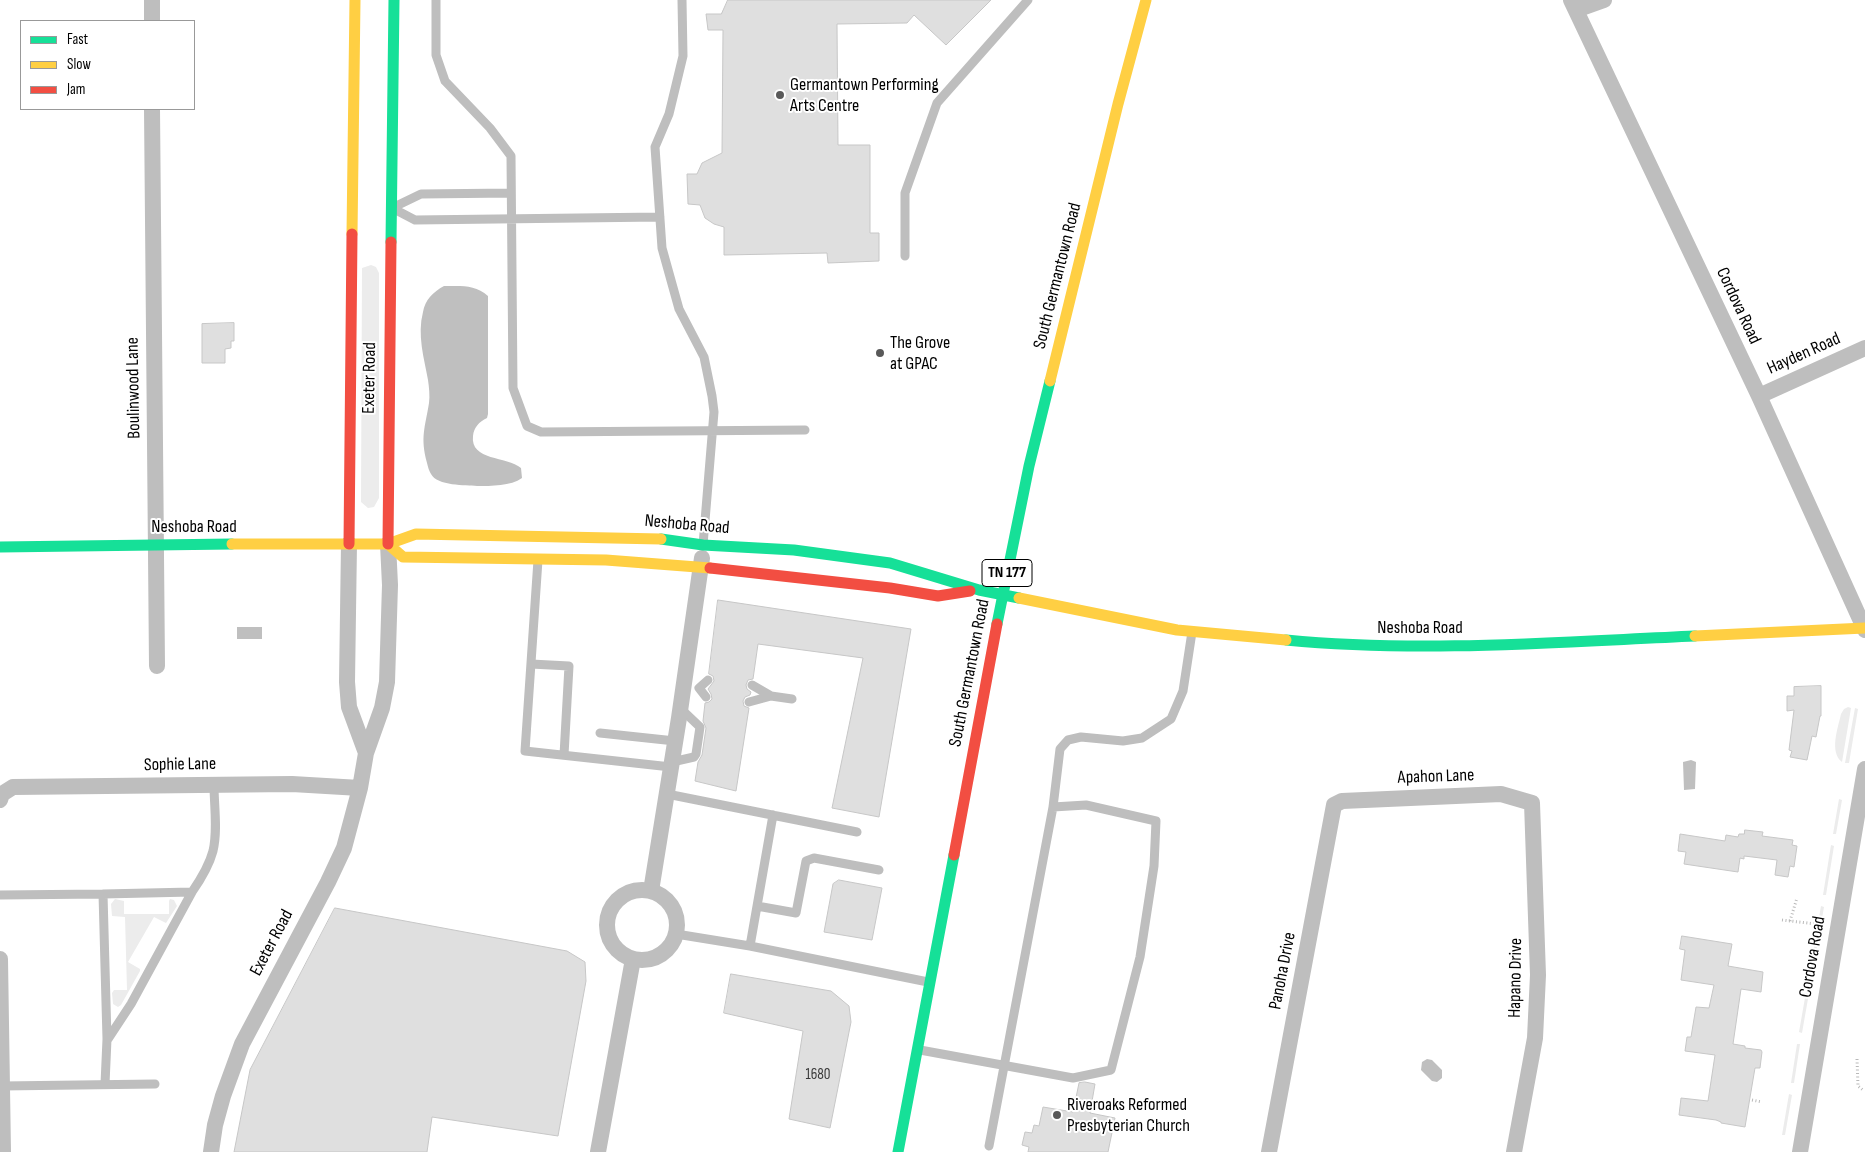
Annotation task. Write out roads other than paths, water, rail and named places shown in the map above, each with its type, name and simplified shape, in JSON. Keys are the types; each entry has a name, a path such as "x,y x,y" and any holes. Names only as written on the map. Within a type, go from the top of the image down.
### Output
{"street":[{"path":"152,0 152,20"},
{"name":"Exeter Road","path":"355,0 347,690 349,707 366,753"},
{"name":"Exeter Road","path":"211,1152 223,1096 242,1044 328,882 344,848 360,788 366,753 382,708 387,682 390,585 388,544 394,0"},
{"name":"South Germantown Road","path":"898,1152 1002,595 1029,466 1118,104 1146,0"},
{"path":"1573,5 1604,0"},
{"name":"Cordova Road","path":"1573,5 1759,396 1865,629"},
{"name":"Boulinwood Lane","path":"152,110 157,666"},
{"name":"Hayden Road","path":"1759,396 1865,348"},
{"name":"Neshoba Road","path":"0,547 156,544 388,544 416,534 650,538 703,545 794,550 890,563 979,590 1177,630 1329,644 1445,647 1865,629"},
{"name":"Neshoba Road","path":"388,544 403,557 606,560 700,567 881,587 938,596 979,590"},
{"path":"651,891 680,708 691,686 703,545"},
{"name":"Cordova Road","path":"1800,1152 1865,769"},
{"name":"Sophie Lane","path":"1,797 13,787 292,784 360,788"},
{"name":"Apahon Lane","path":"1342,801 1501,794 1532,802"},
{"name":"Panoha Drive","path":"1269,1152 1334,805 1342,801"},
{"name":"Hapano Drive","path":"1514,1152 1535,1038 1538,975 1532,802"},
{"path":"639,890 651,891 665,900 675,912 676,934 672,944 659,955 644,960 633,959 623,955 610,940 607,920 611,909 618,900 628,893 639,890"},
{"path":"0,959 3,1152"},
{"path":"598,1152 633,959"}],"lane":[{"path":"436,0 436,55 445,80 490,128 511,156 513,388 527,426 541,432 805,430"},
{"path":"682,0 683,56 669,114 655,148 662,248 679,309 704,357 714,412 703,545"},
{"path":"905,256 905,193 937,103 1028,0"},
{"path":"392,208 421,194 511,194"},
{"path":"392,208 415,220 660,217"},
{"path":"538,559 525,751 671,764 694,757 696,754 700,728 680,708"},
{"path":"989,1146 1053,806 1060,750 1068,740 1081,737 1122,742 1142,738 1171,719 1183,691 1192,632"},
{"path":"531,664 569,666 564,755"},
{"path":"691,686 708,680"},
{"path":"752,685 771,696 792,699"},
{"path":"691,686 706,697"},
{"path":"750,702 771,696"},
{"path":"600,733 675,741"},
{"path":"107,1039 130,1004 192,892 203,876 213,852 214,785"},
{"path":"667,794 857,832"},
{"path":"917,1050 1073,1078 1111,1070 1140,957 1154,866 1156,821 1086,805 1053,806"},
{"path":"750,946 773,815"},
{"path":"757,906 796,913 806,861 814,858 878,870"},
{"path":"0,895 192,892"},
{"path":"103,894 107,1039 106,1084"},
{"path":"676,934 750,946 930,982"},
{"path":"2,1086 155,1084"}],"place":[{"name":"Germantown Performing Arts Centre","path":"780,95"},
{"name":"The Grove at GPAC","path":"880,353"},
{"name":"Riveroaks Reformed Presbyterian Church","path":"1057,1115"}]}
